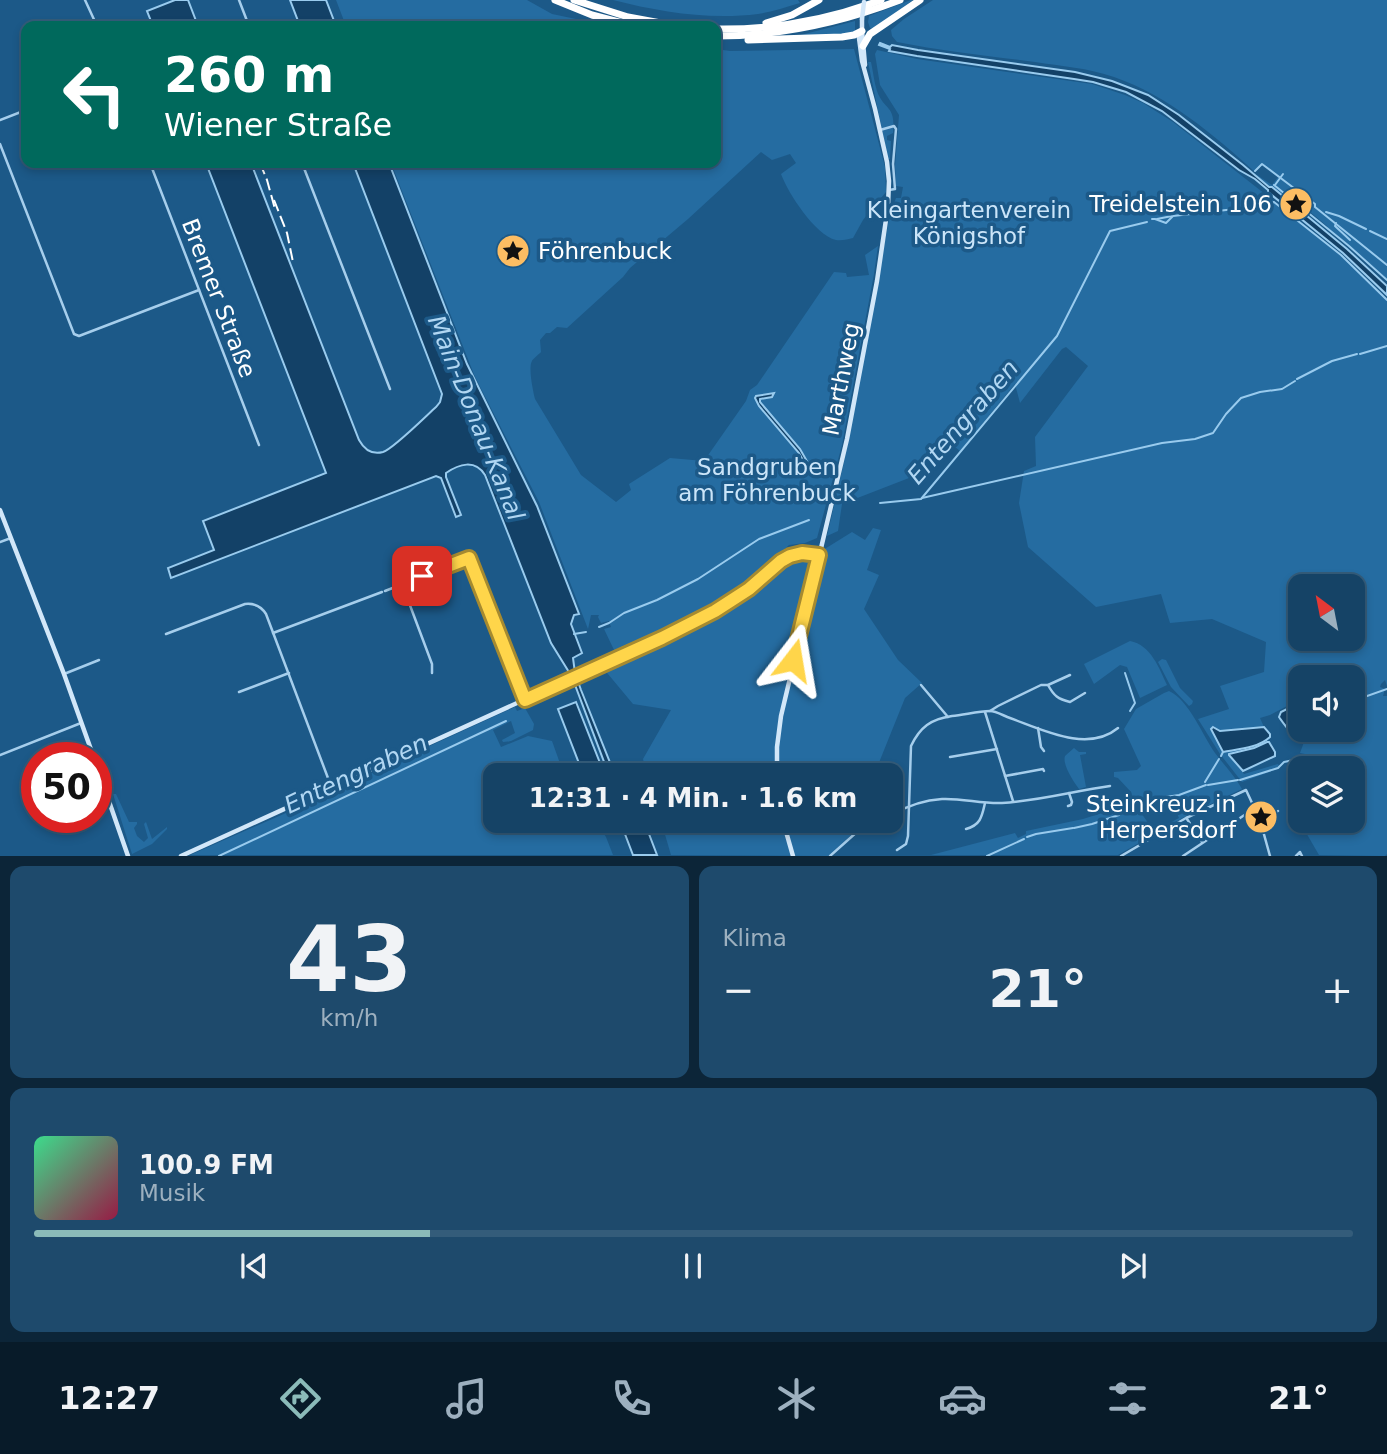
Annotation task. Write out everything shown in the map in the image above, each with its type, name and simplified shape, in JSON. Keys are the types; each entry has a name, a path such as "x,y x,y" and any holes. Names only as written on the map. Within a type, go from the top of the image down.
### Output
{"highway":[{"path":"555,0 615,21"},
{"path":"574,0 650,21"},
{"path":"738,29 786,18 819,0"},
{"path":"721,29 802,22 843,13 881,0"},
{"path":"721,36 767,34 813,27 900,0"},
{"path":"862,49 867,37 919,0"},
{"path":"842,37 854,35 862,25 868,32 874,31"},
{"path":"726,36 761,40 854,38 862,49"}],"main road":[{"name":"Marthweg","path":"777,763 781,716 853,412 885,231 889,190 887,162 862,49 864,1"},
{"path":"0,510 89,742"},
{"path":"181,856 662,638 715,611 749,589 785,558 799,553 819,555"},
{"path":"112,810 128,855"},
{"path":"786,833 793,856"}],"street":[{"path":"85,0 95,21"},
{"path":"239,0 247,21"},
{"path":"0,120 21,112"},
{"path":"880,130 894,126 896,129 893,163 895,190 889,190"},
{"path":"0,144 74,334 79,336 200,290"},
{"name":"Bremer Straße","path":"152,168 259,445"},
{"path":"304,168 390,389"},
{"path":"0,542 11,538"},
{"path":"273,633 469,558 525,700"},
{"path":"402,584 432,664 432,673"},
{"path":"166,634 245,604 255,604 261,608 266,614 332,788"},
{"path":"64,674 99,660"},
{"path":"239,692 289,673"},
{"path":"897,850 908,840 911,746 923,727 934,720 990,711 1023,693 1070,675"},
{"path":"921,685 948,717"},
{"path":"1048,685 1059,700 1070,702 1085,693"},
{"path":"990,711 1078,740 1104,737 1118,728"},
{"path":"985,712 1013,801"},
{"path":"0,755 82,723"},
{"path":"1038,728 1044,751"},
{"path":"950,757 997,749"},
{"path":"1005,776 1043,769 1044,771"},
{"path":"903,810 918,803 943,799 985,803 1013,801 1110,786"},
{"path":"1121,856 1186,817 1246,790 1260,820 1270,856"},
{"path":"1068,806 1072,803 1069,793"},
{"path":"966,829 980,822 985,803"},
{"path":"1183,856 1255,808"},
{"path":"1260,820 1278,811"},
{"path":"1186,817 1202,842"},
{"path":"830,856 856,833"},
{"path":"834,851 837,856"},
{"path":"1296,856 1300,852 1302,856"}],"green space":[{"path":"336,0 527,0 552,14 583,21 344,21"},
{"path":"613,0 798,0 800,3 758,14 721,16 667,11"},
{"path":"911,0 874,29 870,28 869,16"},
{"path":"933,0 1387,0 1387,281 1286,192 1282,196 1256,177 1257,175 1272,185 1278,177 1262,165 1255,172 1189,117 1153,94 1104,74 1084,69 897,42 891,30"},
{"path":"855,21 855,32 793,37"},
{"name":"Sandgruben am Föhrenbuck","path":"854,49 885,167 886,192 863,220 853,238 836,240 828,237 803,212 781,174 796,163 790,154 772,160 761,152 630,268 567,328 557,327 546,333 540,340 541,352 531,364 535,399 581,475 616,502 631,490 629,484 670,458 704,461 746,401 750,390 757,385 834,272 846,273 847,277 869,275 865,255 878,246 842,445 817,538 789,545 754,577 731,593 615,652 604,629 611,627 609,621 601,623 599,615 591,615 588,629 539,502 475,377 393,168 721,168 721,50"},
{"name":"Kleingartenverein Königshof","path":"877,50 917,59 1092,84 1125,95 1173,122 1320,237 1387,299 1387,686 1385,680 1380,687 1385,689 1383,696 1387,696 1385,856 1319,855 1306,833 1365,833 1365,756 1315,756 1300,753 1304,742 1365,742 1365,665 1288,665 1287,706 1260,718 1264,727 1219,731 1223,752 1240,748 1241,752 1229,755 1244,774 1278,764 1280,768 1242,782 1198,719 1229,709 1220,686 1264,672 1266,642 1212,619 1170,623 1161,594 1096,607 1028,547 1019,503 1024,471 1036,466 1035,437 1088,366 1066,347 1020,403 1015,384 960,451 949,442 909,478 842,504 838,531 827,536 844,462 890,214 896,198 901,198 903,187 896,186 899,115 880,85 875,54"},
{"path":"868,62 871,62 880,97 893,117 893,133 887,136 887,140 891,141 890,159 888,159"},
{"path":"873,528 881,530 867,570 879,575 864,609 898,660 922,683 905,698 879,763 644,763 643,759 671,710 633,704 603,668 715,615 784,563 795,558 807,560 852,532 865,540"},
{"path":"1130,641 1149,652 1167,685 1140,698 1127,667 1120,665 1094,684 1084,664"},
{"path":"1166,660 1180,688 1193,701 1189,706 1171,687 1158,662"},
{"path":"1169,691 1183,702 1215,753 1242,789 1186,816 1118,855 931,855 1015,833 1018,838 1026,834 1026,831 1083,819 1133,801 1131,792 1114,777 1114,772 1137,770 1141,766 1124,729 1136,709","holes":["1170,799 1179,818 1154,831 1136,806"]},
{"path":"515,707 517,711 525,708 534,724 533,730 503,742 502,740 515,733 511,721 493,730 501,747 528,736 552,741 560,763 483,763 483,833 604,833 613,855 190,855 352,785 386,766"},
{"path":"1074,748 1079,752 1086,752 1080,755 1086,787 1079,789 1065,764 1065,756"},
{"path":"113,794 116,794 129,822 137,822 134,828 137,836 144,842 148,838 144,824 146,822 152,839 167,829 152,844 132,854"},
{"path":"665,833 853,833 828,856 671,855"}],"water":[{"path":"175,0 188,0 196,21 151,21 147,11"},
{"path":"290,0 326,0 334,21 298,21"},
{"path":"880,43 890,47 892,45 1075,72 1112,81 1148,95 1179,115 1347,249 1387,286 1387,295 1343,253 1255,179 1239,170 1162,111 1126,92 1093,82 889,51 890,49 879,45"},
{"name":"Main-Donau-Kanal","path":"208,168 253,168 359,440 369,450 379,453 388,450 436,407 442,394 355,168 391,168 467,364 537,506 579,614 574,615 571,624 582,653 573,658 575,673 610,763 604,763 572,677 551,643 485,475 477,467 461,465 446,473 461,515 456,517 441,478 436,476 171,578 168,568 214,550 203,521 326,473"},
{"path":"774,393 772,397 760,399 760,402 800,449 812,470 809,471 799,453 755,398"},
{"path":"576,702 600,763 579,763 558,709"},
{"path":"1288,708 1288,729 1279,717 1281,712"},
{"path":"1213,727 1220,731 1264,727 1270,737 1254,746 1223,752 1211,729"},
{"path":"1267,742 1275,756 1243,771 1229,755 1254,748"},
{"path":"625,833 649,833 657,855 633,855"}],"waterway":[{"path":"1255,171 1262,164 1315,204 1315,207 1387,265"},
{"path":"1275,185 1283,174"},
{"path":"1274,185 1387,280"},
{"path":"1152,219 1166,223 1173,216 1244,208 1252,206 1267,195"},
{"path":"1259,202 1265,205 1274,202 1341,255 1387,300"},
{"path":"1326,212 1366,229"},
{"path":"1157,219 1172,216"},
{"name":"Entengraben","path":"880,503 921,499 1057,336 1110,231 1147,222"},
{"path":"1336,223 1335,226 1350,240"},
{"path":"1370,231 1387,239"},
{"path":"1360,354 1387,346"},
{"path":"1297,379 1332,361 1357,354"},
{"path":"922,498 1162,443 1195,439 1213,433 1241,398 1282,389 1295,381"},
{"name":"Entengraben","path":"599,627 698,579 759,539 809,520"},
{"name":"Entengraben","path":"574,634 586,632"},
{"path":"1125,673 1135,703 1130,711"},
{"path":"1365,697 1387,689"},
{"name":"Entengraben","path":"219,856 506,721"},
{"path":"1221,756 1223,752"},
{"path":"1205,782 1219,759"},
{"path":"1240,780 1278,768 1288,761"},
{"path":"1208,785 1238,780"},
{"path":"1074,828 1119,815 1132,802 1179,795 1206,785"},
{"path":"1027,837 1073,828"},
{"path":"987,856 1024,839"}],"railway":[{"path":"262,168 275,209"},
{"path":"274,200 287,233 293,262"}],"place":[{"name":"Treidelstein 106","path":"1296,204"},
{"name":"Föhrenbuck","path":"513,251"},
{"name":"Steinkreuz in Herpersdorf","path":"1261,817"}],"route":[{"path":"422,576 469,558 525,700 715,611 749,589 790,556 802,553 819,555 793,660"}]}
